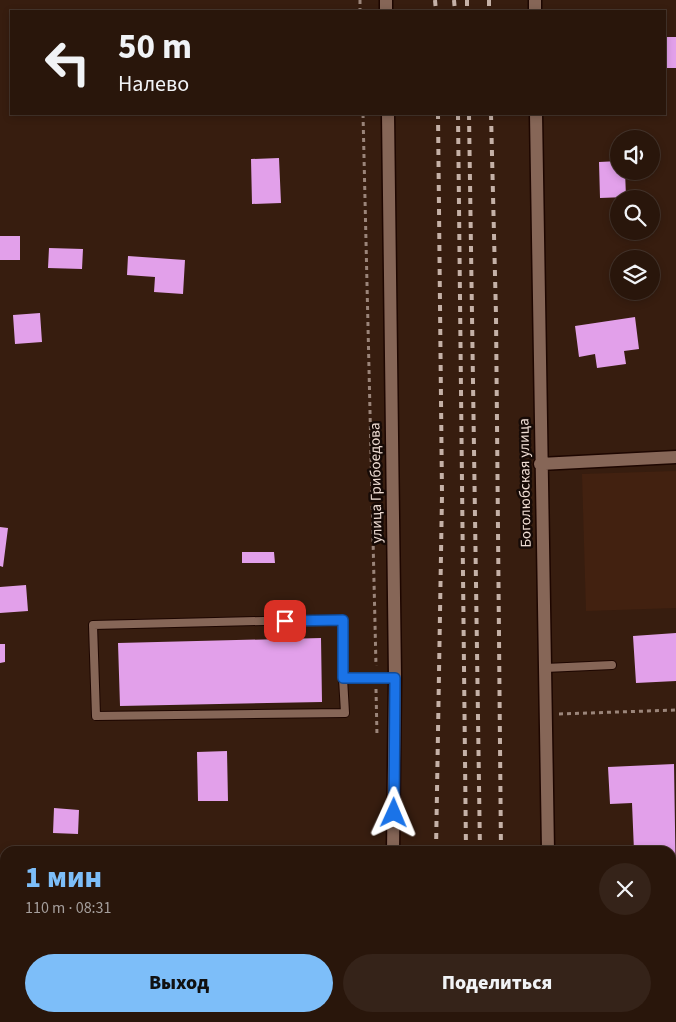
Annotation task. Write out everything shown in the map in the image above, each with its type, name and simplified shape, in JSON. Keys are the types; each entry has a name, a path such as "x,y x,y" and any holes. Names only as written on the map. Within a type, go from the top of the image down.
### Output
{"street":[{"name":"улица Грибоедова","path":"388,115 395,678 393,846"},
{"name":"Боголюбская улица","path":"536,115 540,464 548,846"},
{"path":"540,464 676,457"}],"lane":[{"path":"343,620 343,678 345,713 96,716 93,625 343,620"},
{"path":"545,668 612,665"},
{"path":"343,678 395,678"}],"path":[{"path":"363,115 377,746"},
{"path":"546,715 676,710"}],"shaded area":[{"path":"676,471 676,608 586,611 582,474"}],"building":[{"path":"666,37 676,37 676,68 666,68"},
{"path":"279,158 281,203 252,204 251,159"},
{"path":"610,161 610,180 625,180 626,190 610,190 610,198 600,198 599,162"},
{"path":"0,236 20,236 20,260 0,260"},
{"path":"49,248 83,249 82,269 48,268"},
{"path":"128,256 185,260 183,294 154,292 155,277 127,275"},
{"path":"40,313 42,342 15,344 13,315"},
{"path":"635,317 639,349 624,351 626,364 597,368 595,354 579,357 575,326"},
{"path":"0,527 8,528 3,567 0,566"},
{"path":"242,552 274,552 275,563 242,563"},
{"path":"26,585 28,611 0,613 0,587"},
{"path":"676,633 676,681 636,683 633,636"},
{"path":"321,638 322,702 120,706 118,643"},
{"path":"0,644 5,644 5,662 0,663"},
{"path":"227,751 228,801 198,801 197,752"},
{"path":"674,764 675,846 634,846 632,803 610,804 608,767"},
{"path":"54,808 79,810 78,834 53,833"}],"railway":[{"path":"435,0 436,10"},
{"path":"454,0 455,10"},
{"path":"467,0 467,10"},
{"path":"489,0 489,10"},
{"path":"436,846 442,495 438,115"},
{"path":"458,115 466,846"},
{"path":"469,115 480,846"},
{"path":"491,115 496,315 501,846"}],"route":[{"path":"285,621 343,620 343,678 395,678 394,813"}]}
